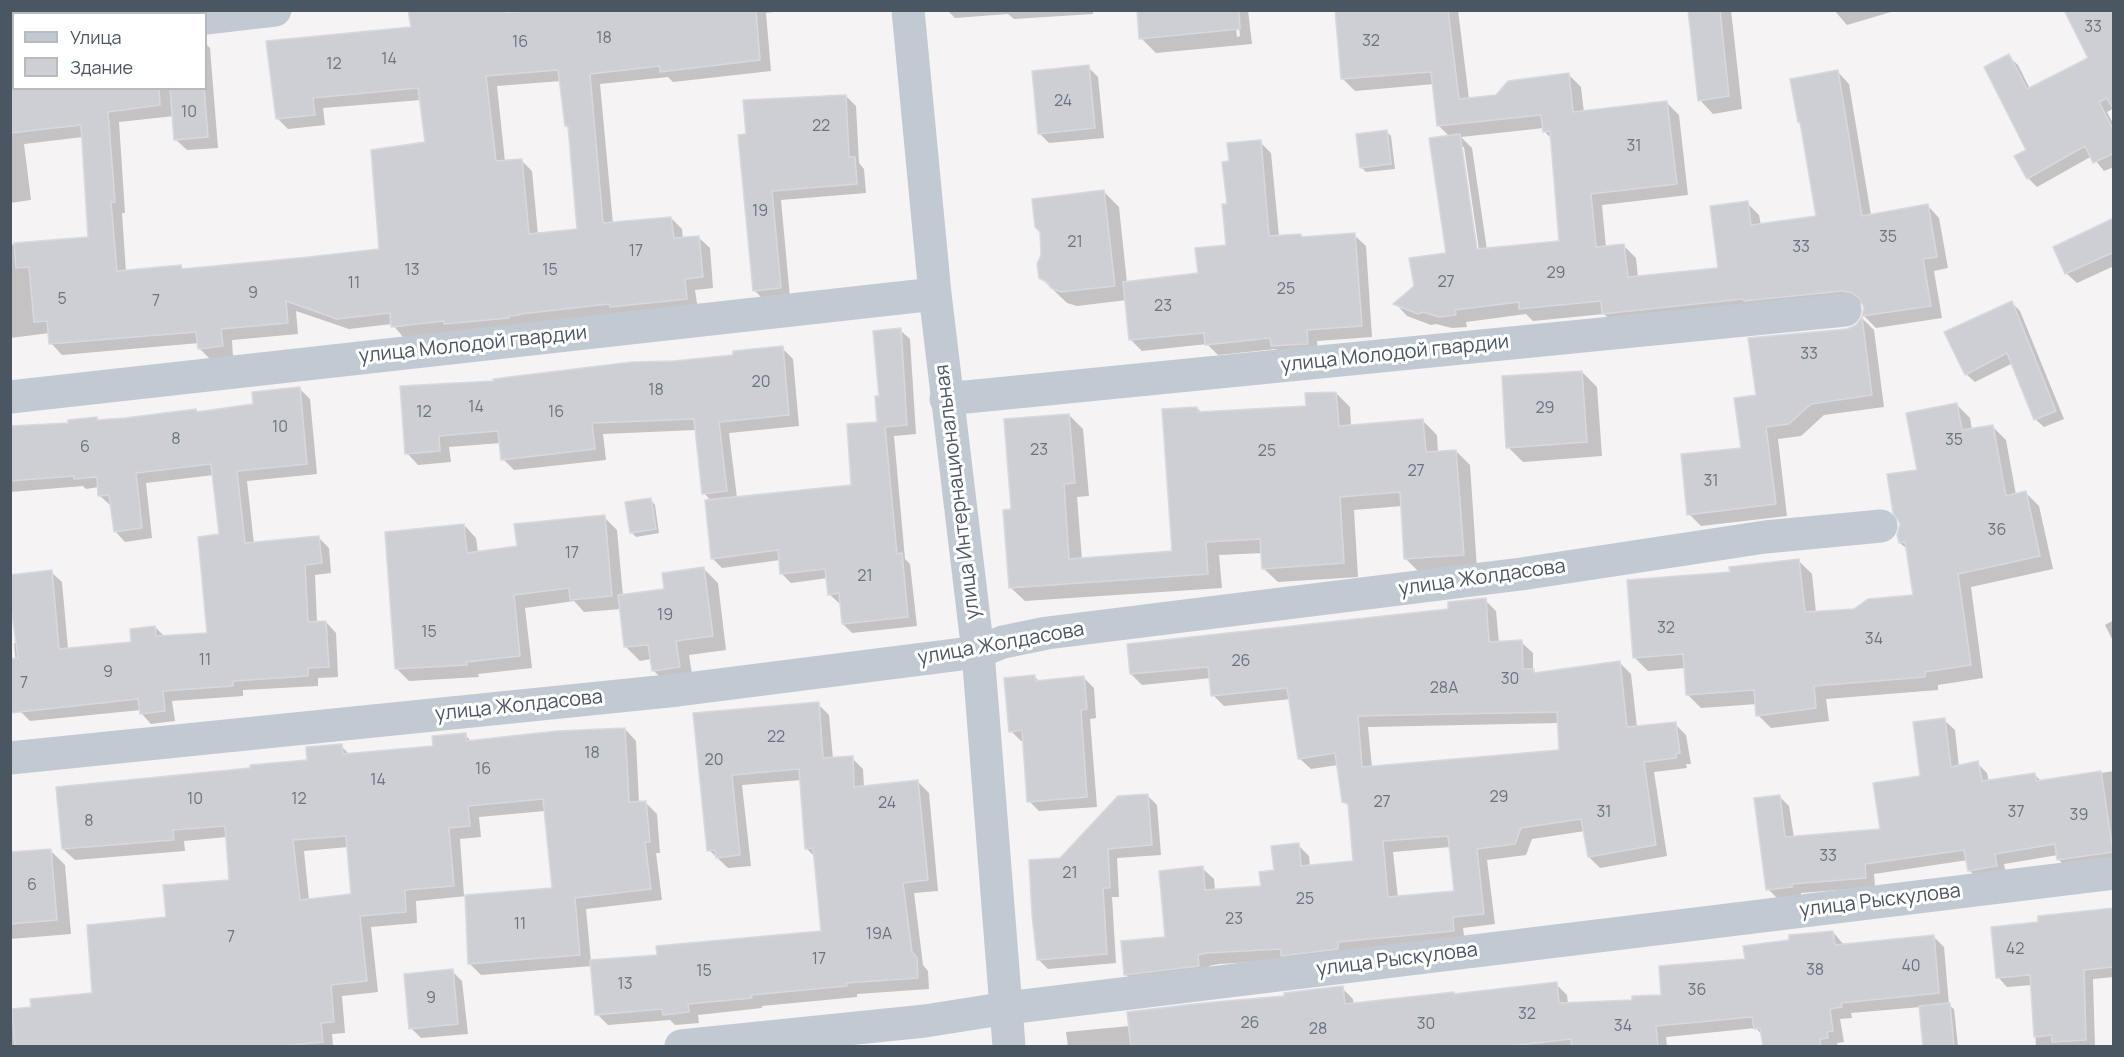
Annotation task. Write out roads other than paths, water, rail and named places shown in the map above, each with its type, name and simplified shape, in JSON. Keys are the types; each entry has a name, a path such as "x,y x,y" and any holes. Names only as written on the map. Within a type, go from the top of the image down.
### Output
{"street":[{"path":"207,18 275,10"},
{"name":"улица Интернациональная","path":"908,10 946,399 978,652 1009,1047"},
{"name":"улица Молодой гвардии","path":"10,397 935,294"},
{"name":"улица Молодой гвардии","path":"946,399 1845,310"},
{"name":"улица Жолдасова","path":"10,758 678,690 978,652 1003,642 1047,633 1521,574 1765,537 1881,526"},
{"name":"улица Рыскулова","path":"681,1047 925,1021 1007,1008 2114,873"}]}
